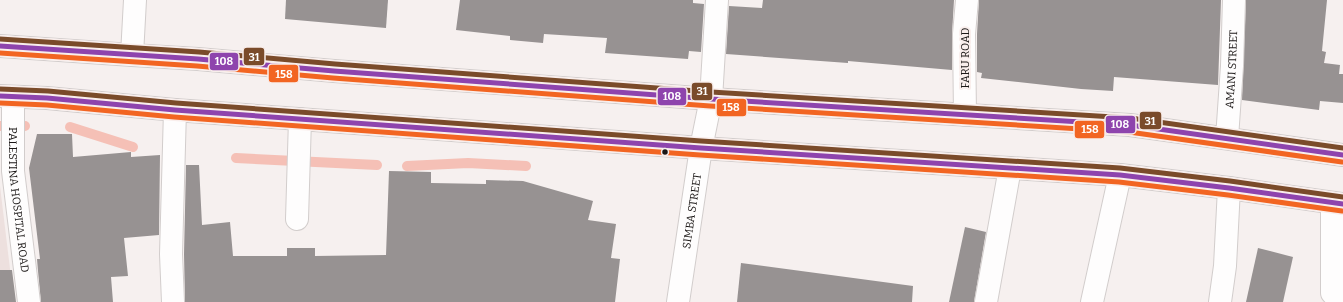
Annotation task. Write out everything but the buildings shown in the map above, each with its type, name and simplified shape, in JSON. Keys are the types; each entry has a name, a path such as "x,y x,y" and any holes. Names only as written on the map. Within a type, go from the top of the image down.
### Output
{"main road":[{"path":"132,55 135,0"},
{"name":"SIMBA STREET","path":"678,302 701,148 711,99 717,0"},
{"name":"FARU ROAD","path":"965,115 964,34 967,0"},
{"name":"AMANI STREET","path":"1227,138 1232,66 1234,0"},
{"path":"0,46 198,59 334,71 711,99 1130,125 1343,155"},
{"path":"7,96 47,98 175,110 701,148 1120,175 1229,188 1338,204 1332,293 1341,302"},
{"name":"PALESTINA HOSPITAL ROAD","path":"7,96 13,171 29,302"},
{"path":"173,302 171,254 175,110"},
{"path":"297,219 300,119"},
{"path":"986,302 1010,168"},
{"path":"1092,302 1120,175"},
{"path":"1220,302 1225,266 1229,188"}],"shaded area":[{"path":"0,186 14,302 0,302"}],"waterway":[{"path":"0,126 25,126"},
{"path":"70,127 133,147"},
{"path":"236,158 377,165"},
{"path":"407,166 468,163 526,166"}],"transit line":[{"name":"31","path":"0,39 199,52 335,64 711,92 1130,118 1343,148"},
{"name":"108","path":"0,46 198,59 334,71 711,99 1130,125 1343,155"},
{"name":"158","path":"0,53 197,66 333,78 710,106 1129,132 1342,162"},
{"name":"31","path":"0,89 48,91 176,103 701,141 1120,168 1230,181 1343,197"},
{"name":"108","path":"0,96 47,98 175,110 701,148 1120,175 1343,204"},
{"name":"158","path":"0,103 47,105 174,117 700,155 1119,182 1342,211"}]}
